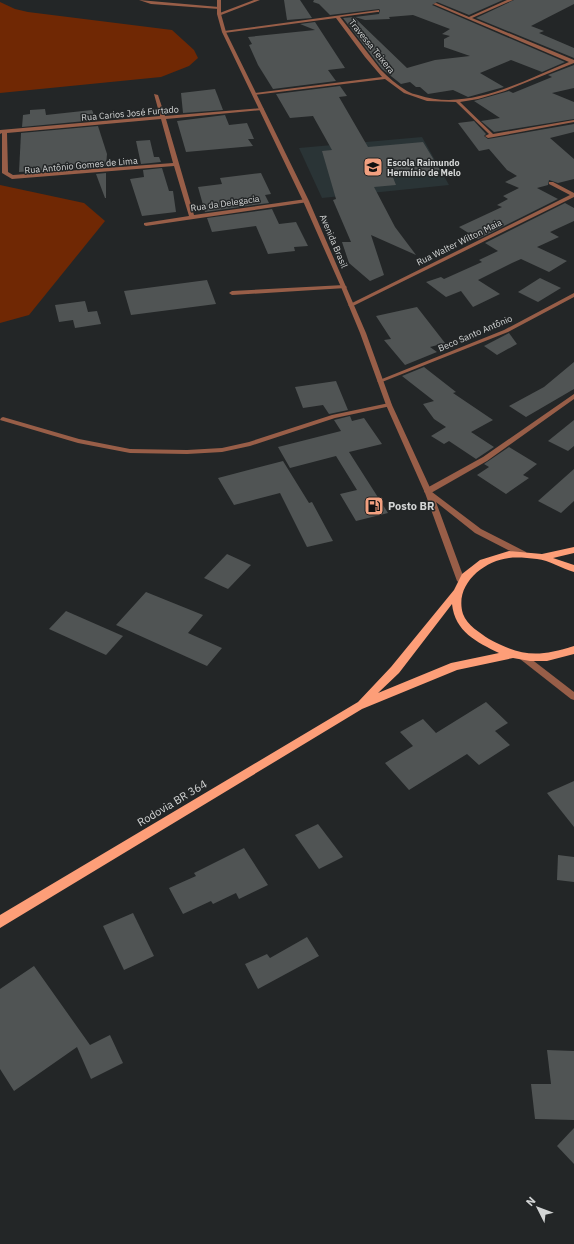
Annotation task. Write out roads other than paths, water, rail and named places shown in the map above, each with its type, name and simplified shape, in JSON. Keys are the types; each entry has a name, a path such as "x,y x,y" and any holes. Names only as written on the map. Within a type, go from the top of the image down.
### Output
{"main road":[{"name":"Rodovia BR 364","path":"544,556 574,550"},
{"name":"Rodovia BR 364","path":"358,706 395,670 456,593 461,581 471,569 485,560 503,555 523,554 544,556 574,569"},
{"name":"Rodovia BR 364","path":"456,593 456,608 463,623 475,636 491,647 522,657 543,658 562,655 574,650"},
{"name":"Rodovia BR 364","path":"0,922 358,706 455,666 511,654"}],"street":[{"path":"141,0 151,3 219,11 258,0"},
{"name":"Avenida Brasil","path":"219,0 219,11 224,32 306,201 344,288 389,405 429,492 443,535 461,581"},
{"path":"469,18 512,0"},
{"path":"435,4 573,61"},
{"path":"224,32 338,18 377,11"},
{"name":"Travessa Teixera","path":"338,18 385,78 406,92 420,98 439,102 457,101 502,91 573,61"},
{"path":"255,94 385,78"},
{"path":"156,95 192,217"},
{"path":"457,101 490,135 574,121"},
{"name":"Rua Carios José Furtado","path":"2,132 262,109"},
{"name":"Rua Antônio Gomes de Lima","path":"2,132 5,173 12,178 177,164"},
{"path":"551,183 574,195"},
{"name":"Rua Walter Wilton Maia","path":"351,305 574,195"},
{"name":"Rua da Delegacia","path":"146,224 306,201"},
{"path":"232,293 344,288"},
{"name":"Beco Santo Antônio","path":"380,381 506,330 574,295"},
{"path":"429,492 485,460 574,396"},
{"path":"3,419 78,441 130,451 187,452 222,450 250,444 334,416 389,405"},
{"name":"Avenida Brasil","path":"429,492 478,531 523,554"},
{"path":"522,657 574,697"}],"place":[{"name":"Escola Raimundo Hermínio de Melo","path":"373,167"},
{"name":"Posto BR","path":"374,506"}]}
